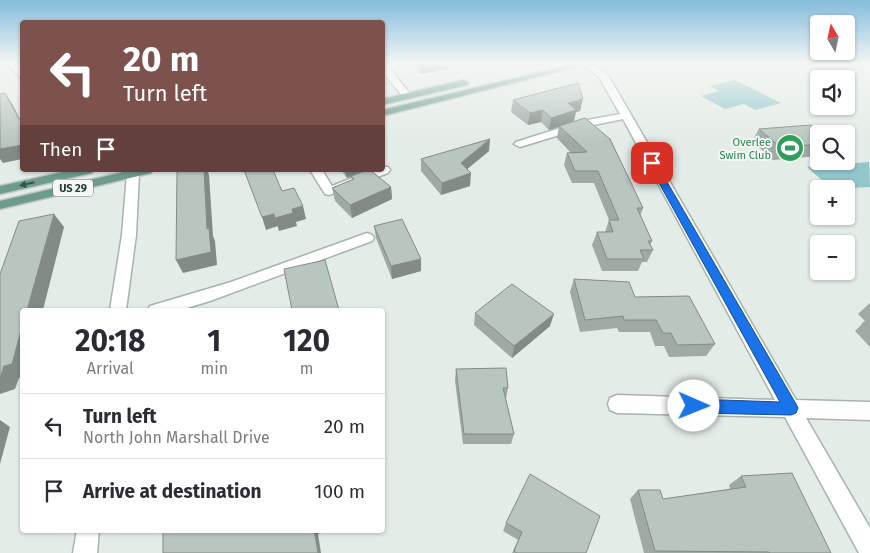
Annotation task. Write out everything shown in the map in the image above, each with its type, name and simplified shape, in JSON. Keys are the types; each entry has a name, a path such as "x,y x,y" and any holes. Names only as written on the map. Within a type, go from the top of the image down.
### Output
{"main road":[{"path":"385,101 434,90"},
{"path":"385,112 478,90"},
{"name":"US 29","path":"0,190 79,172"},
{"name":"US 29","path":"0,205 131,172"}],"street":[{"path":"402,90 407,96"},
{"path":"611,90 870,550"},
{"path":"520,144 590,122 626,116"},
{"path":"118,308 129,235 131,172"},
{"path":"317,172 329,190 378,172"},
{"path":"166,308 242,284 367,238"},
{"path":"616,404 870,411"},
{"path":"85,553 88,533"}],"water":[{"path":"717,90 755,90 781,103 755,110 744,104 725,109 701,96 719,91"},
{"path":"869,162 870,187 855,188 855,180 822,180 810,170 855,170 855,163"}],"building":[{"path":"552,90 580,90 583,99 568,103 576,110 551,118 543,110 530,113 513,100"},
{"path":"5,93 20,119 20,145 0,149 0,94"},
{"path":"585,118 610,139 643,208 637,208 652,241 648,241 653,250 640,250 644,259 607,259 597,232 613,232 609,220 619,220 598,171 575,171 567,153 587,152 559,126"},
{"path":"810,125 810,145 781,148 759,129"},
{"path":"490,139 461,163 471,173 442,183 421,159"},
{"path":"177,172 204,172 207,229 209,228 211,252 176,260"},
{"path":"245,172 274,172 282,191 294,188 303,206 292,209 293,213 275,218 274,214 262,217"},
{"path":"362,172 372,172 391,187 350,205 332,188 354,179 351,176"},
{"path":"54,214 28,308 20,308 20,334 12,364 4,366 0,378 0,274 19,221"},
{"path":"402,219 421,259 391,266 374,226"},
{"path":"325,260 338,308 292,308 284,269"},
{"path":"574,279 629,282 635,297 689,296 715,344 677,345 671,333 663,333 656,320 624,320 623,316 585,320"},
{"path":"512,284 554,314 514,346 475,313"},
{"path":"506,368 508,388 503,388 514,434 464,434 456,369"},
{"path":"792,473 831,553 655,551 638,490 660,490 663,499 746,487 741,476"},
{"path":"530,474 600,516 586,553 517,553 514,551 522,532 506,523"},
{"path":"163,533 315,533 318,553 163,553"}],"place":[{"name":"Overlee Swim Club","path":"790,148"}],"route":[{"path":"652,163 791,408 694,406"}]}
